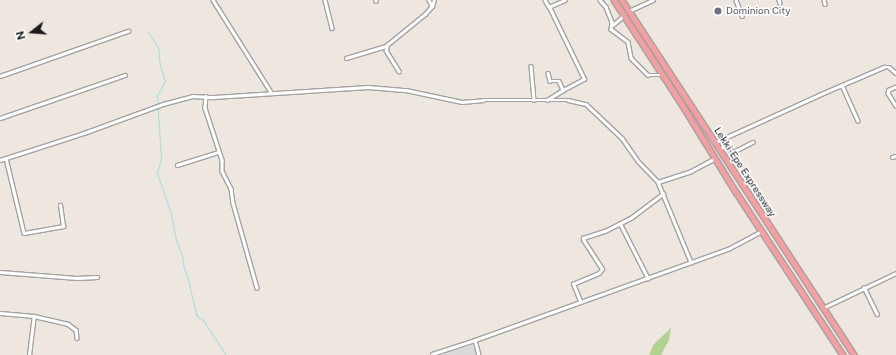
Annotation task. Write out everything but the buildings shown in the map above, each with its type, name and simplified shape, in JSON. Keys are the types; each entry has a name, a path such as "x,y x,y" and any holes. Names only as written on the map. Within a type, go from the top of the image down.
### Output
{"highway":[{"name":"Lekki-Epe Expressway","path":"614,0 736,192 843,355"},
{"name":"Lekki-Epe Expressway","path":"622,0 854,355"},
{"path":"736,192 744,187"}],"street":[{"path":"214,0 271,92"},
{"path":"325,0 332,28"},
{"path":"429,0 432,6"},
{"path":"346,58 387,46 407,30 432,6 434,0"},
{"path":"545,0 584,77 583,80 547,100"},
{"path":"549,7 565,0"},
{"path":"600,0 606,7 613,25 611,29 628,42 631,58 648,75 663,75"},
{"path":"629,11 653,0"},
{"path":"736,0 742,16"},
{"path":"824,0 825,4"},
{"path":"613,25 624,15"},
{"path":"0,76 128,31"},
{"path":"387,46 386,51 399,72"},
{"path":"531,66 534,100"},
{"path":"715,142 887,66 896,73"},
{"path":"548,73 550,81 559,81 563,90"},
{"path":"0,118 125,75"},
{"path":"842,85 858,121"},
{"path":"0,160 183,97 368,87 406,90 462,102 483,100 568,100 586,104 622,138 639,162 658,182 691,262"},
{"path":"896,87 889,90 888,94 896,106"},
{"path":"206,96 205,108 218,152 222,160 222,171 231,189 233,203 257,288"},
{"path":"719,149 725,146 733,152 753,142"},
{"path":"177,165 218,152"},
{"path":"892,157 896,156"},
{"path":"6,158 24,233 63,226 60,205"},
{"path":"658,182 691,171 715,158"},
{"path":"580,301 573,284 599,273 602,270 583,238 605,231 632,217 663,194"},
{"path":"620,223 648,278"},
{"path":"432,354 728,249 762,231"},
{"path":"0,272 78,278 97,277"},
{"path":"823,308 864,287 896,273"},
{"path":"864,287 877,314"},
{"path":"0,313 34,316 68,324 76,330 76,338"},
{"path":"29,355 34,316"},
{"path":"475,340 479,355"}],"shaded area":[{"path":"472,345 477,355 442,355"}],"green space":[{"path":"671,328 669,340 661,355 649,355 654,344"}],"waterway":[{"path":"148,32 158,47 160,65 165,81 157,96 161,159 157,173 171,214 176,240 182,256 196,315 203,320 226,355"}],"place":[{"name":"Dominion City","path":"718,11"}]}
